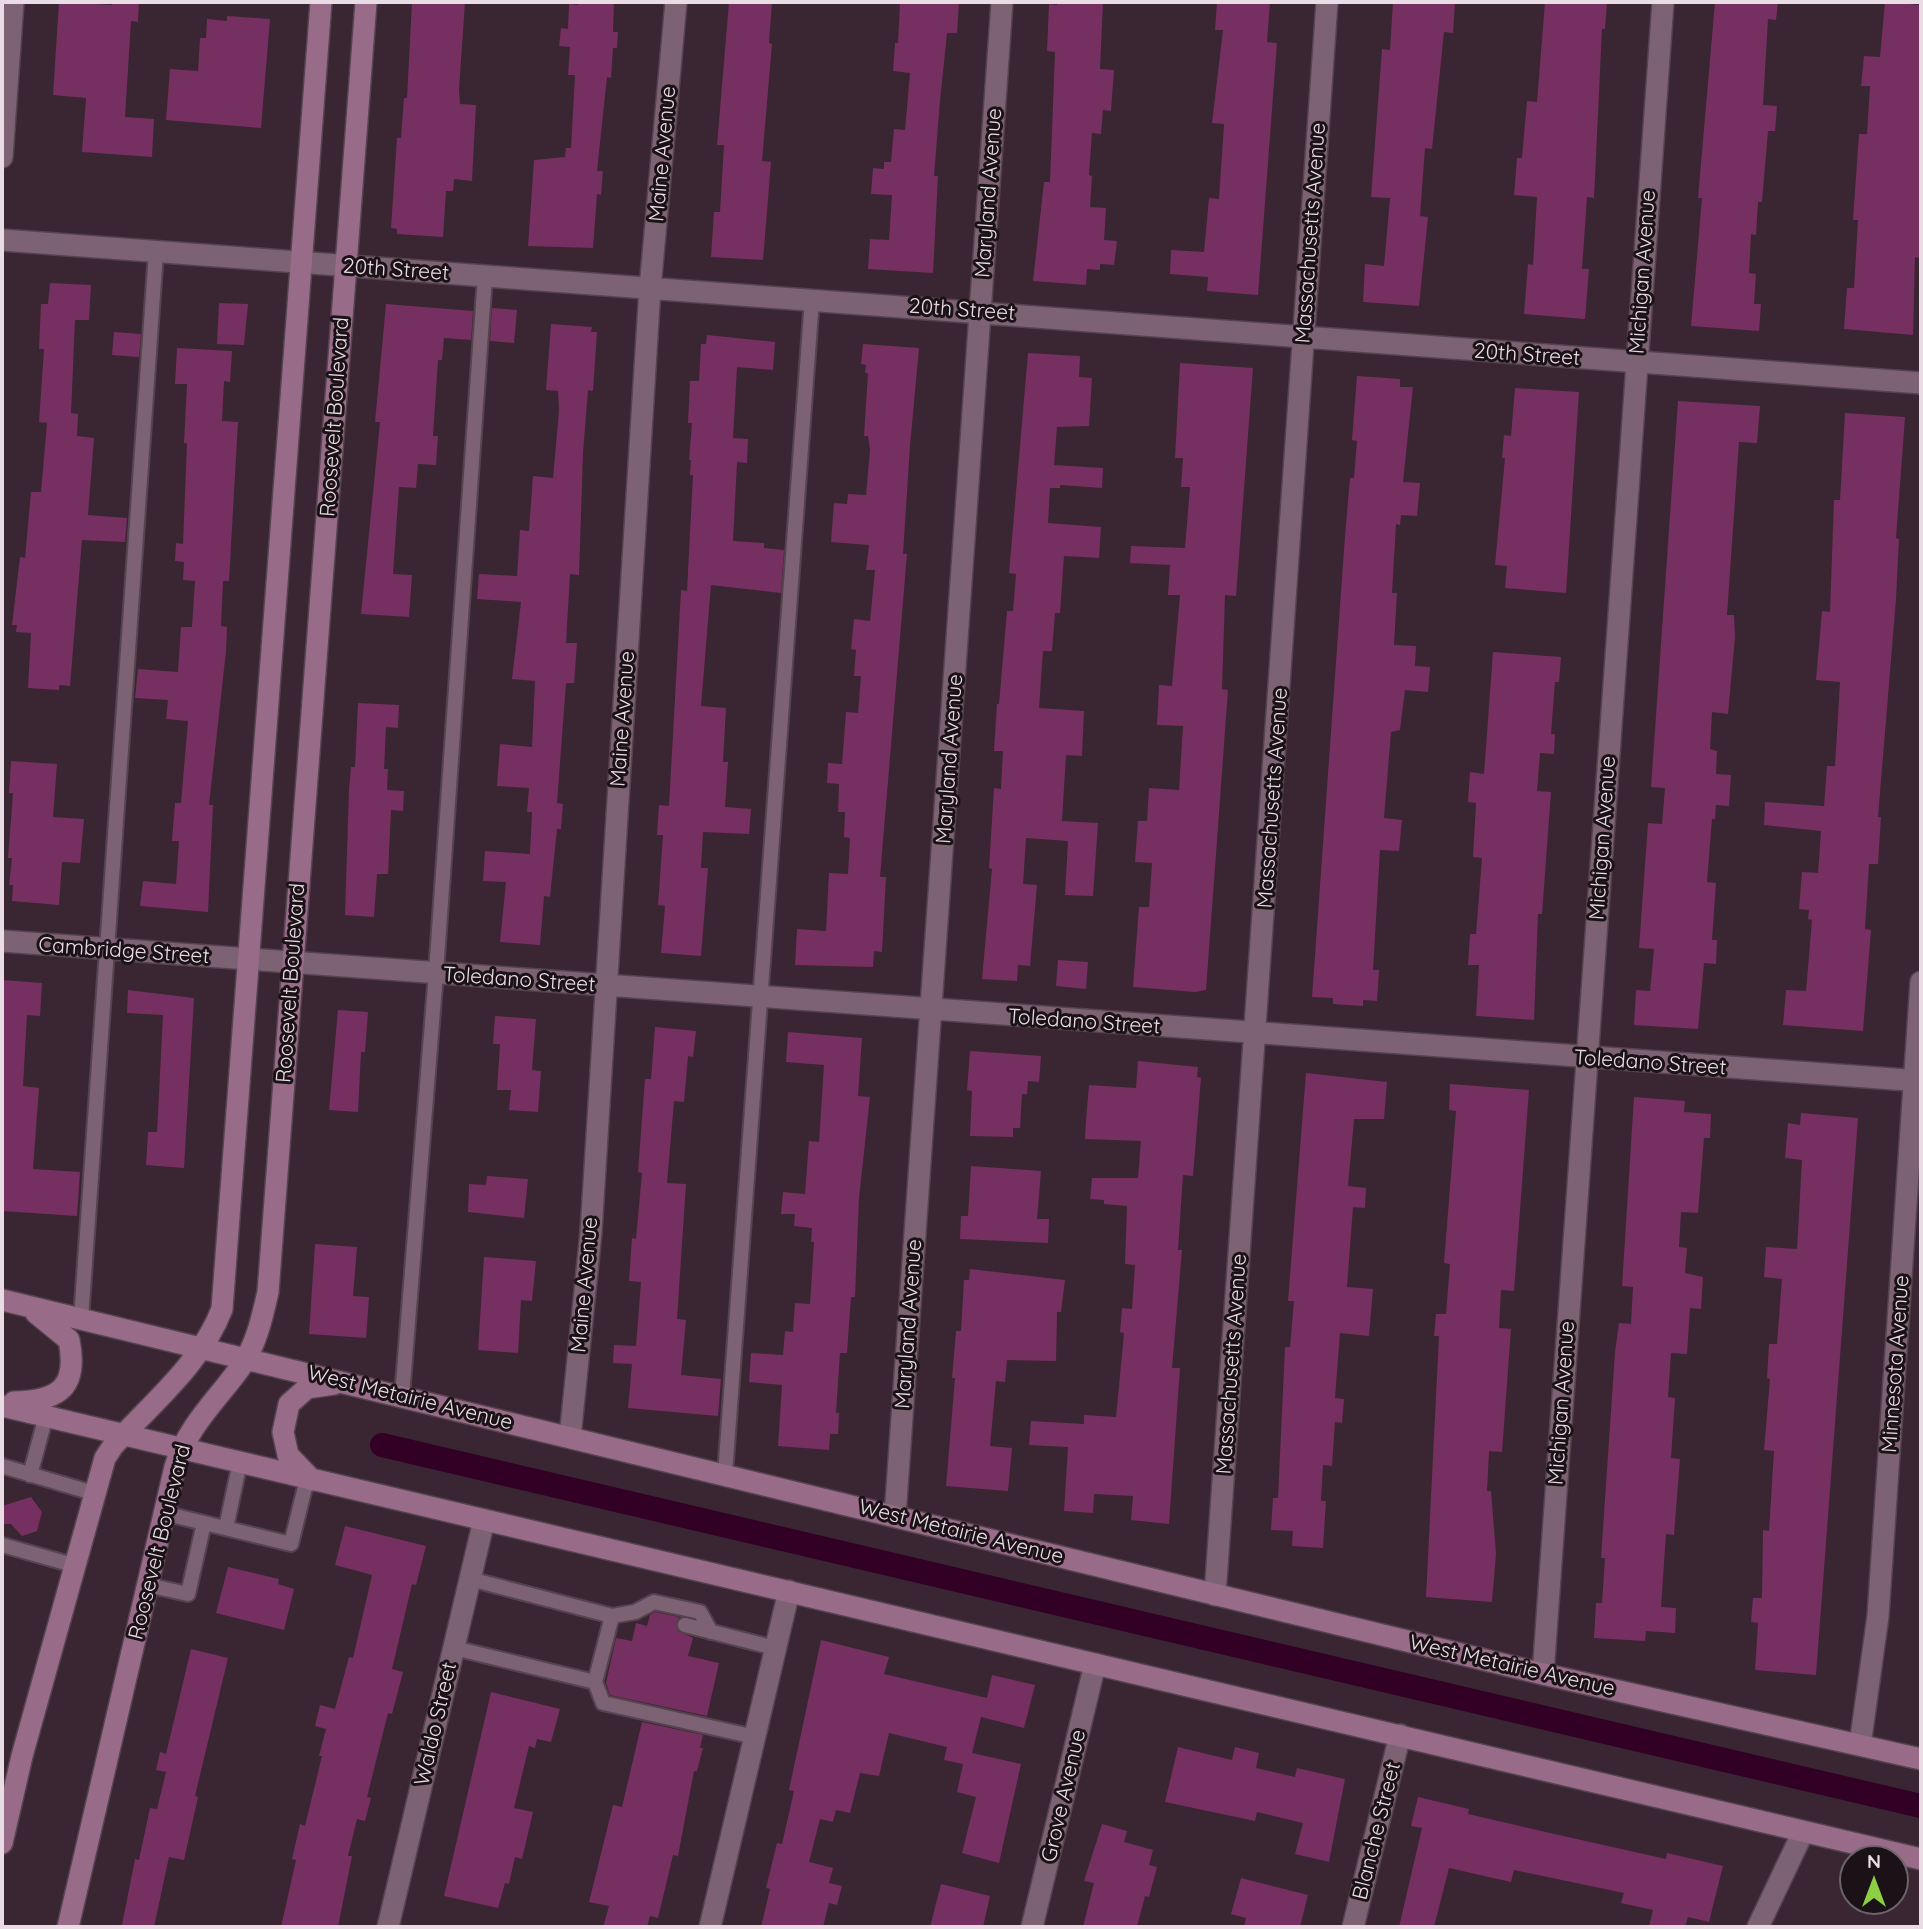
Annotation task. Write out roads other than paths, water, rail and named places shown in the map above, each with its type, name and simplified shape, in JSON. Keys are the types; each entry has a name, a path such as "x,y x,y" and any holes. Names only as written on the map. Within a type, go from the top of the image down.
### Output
{"main road":[{"path":"2,1843 73,1565 105,1458 123,1435 191,1364 218,1319 224,1291 321,2"},
{"name":"Roosevelt Boulevard","path":"68,1927 180,1448 197,1420 246,1358 258,1330 268,1292 366,2"},
{"name":"West Metairie Avenue","path":"2,1300 1543,1674 1921,1759"},
{"path":"2,1404 37,1401 59,1393 70,1378 73,1363 69,1339 55,1325 24,1306"},
{"path":"309,1479 288,1455 283,1432 289,1404 307,1388 346,1383"},
{"path":"2,1404 123,1435 1921,1859"}],"street":[{"path":"2,157 13,2"},
{"name":"Maine Avenue","path":"570,1437 591,1232 650,288 676,2"},
{"name":"Maryland Avenue","path":"895,1516 1002,2"},
{"name":"Massachusetts Avenue","path":"1215,1595 1257,1035 1327,2"},
{"name":"Michigan Avenue","path":"1543,1674 1663,2"},
{"name":"20th Street","path":"2,240 1921,383"},
{"name":"Cambridge Street","path":"2,941 247,960"},
{"name":"Toledano Street","path":"247,960 1918,1081"},
{"name":"Minnesota Avenue","path":"1860,1745 1878,1616 1918,1081 1921,982"},
{"name":"Waldo Street","path":"388,1927 484,1520"},
{"path":"710,1927 789,1591"},
{"name":"Grove Avenue","path":"1032,1927 1095,1664"},
{"name":"Blanche Street","path":"1353,1927 1400,1735"},
{"path":"1758,1927 1803,1832"}],"lane":[{"path":"81,1319 156,252"},
{"path":"402,1396 436,973 485,276"},
{"path":"725,1474 812,299"},
{"path":"30,1475 46,1416"},
{"path":"226,1528 240,1462"},
{"path":"2,1466 93,1493"},
{"path":"163,1513 291,1544 309,1479"},
{"path":"147,1585 188,1594 204,1523"},
{"path":"2,1545 73,1565"},
{"path":"471,1579 612,1616 642,1614 654,1602 700,1612 711,1632"},
{"path":"612,1616 595,1682 603,1703 755,1737"},
{"path":"685,1625 775,1648"},
{"path":"454,1648 595,1682"}],"waterway":[{"path":"382,1445 1921,1806"}]}
